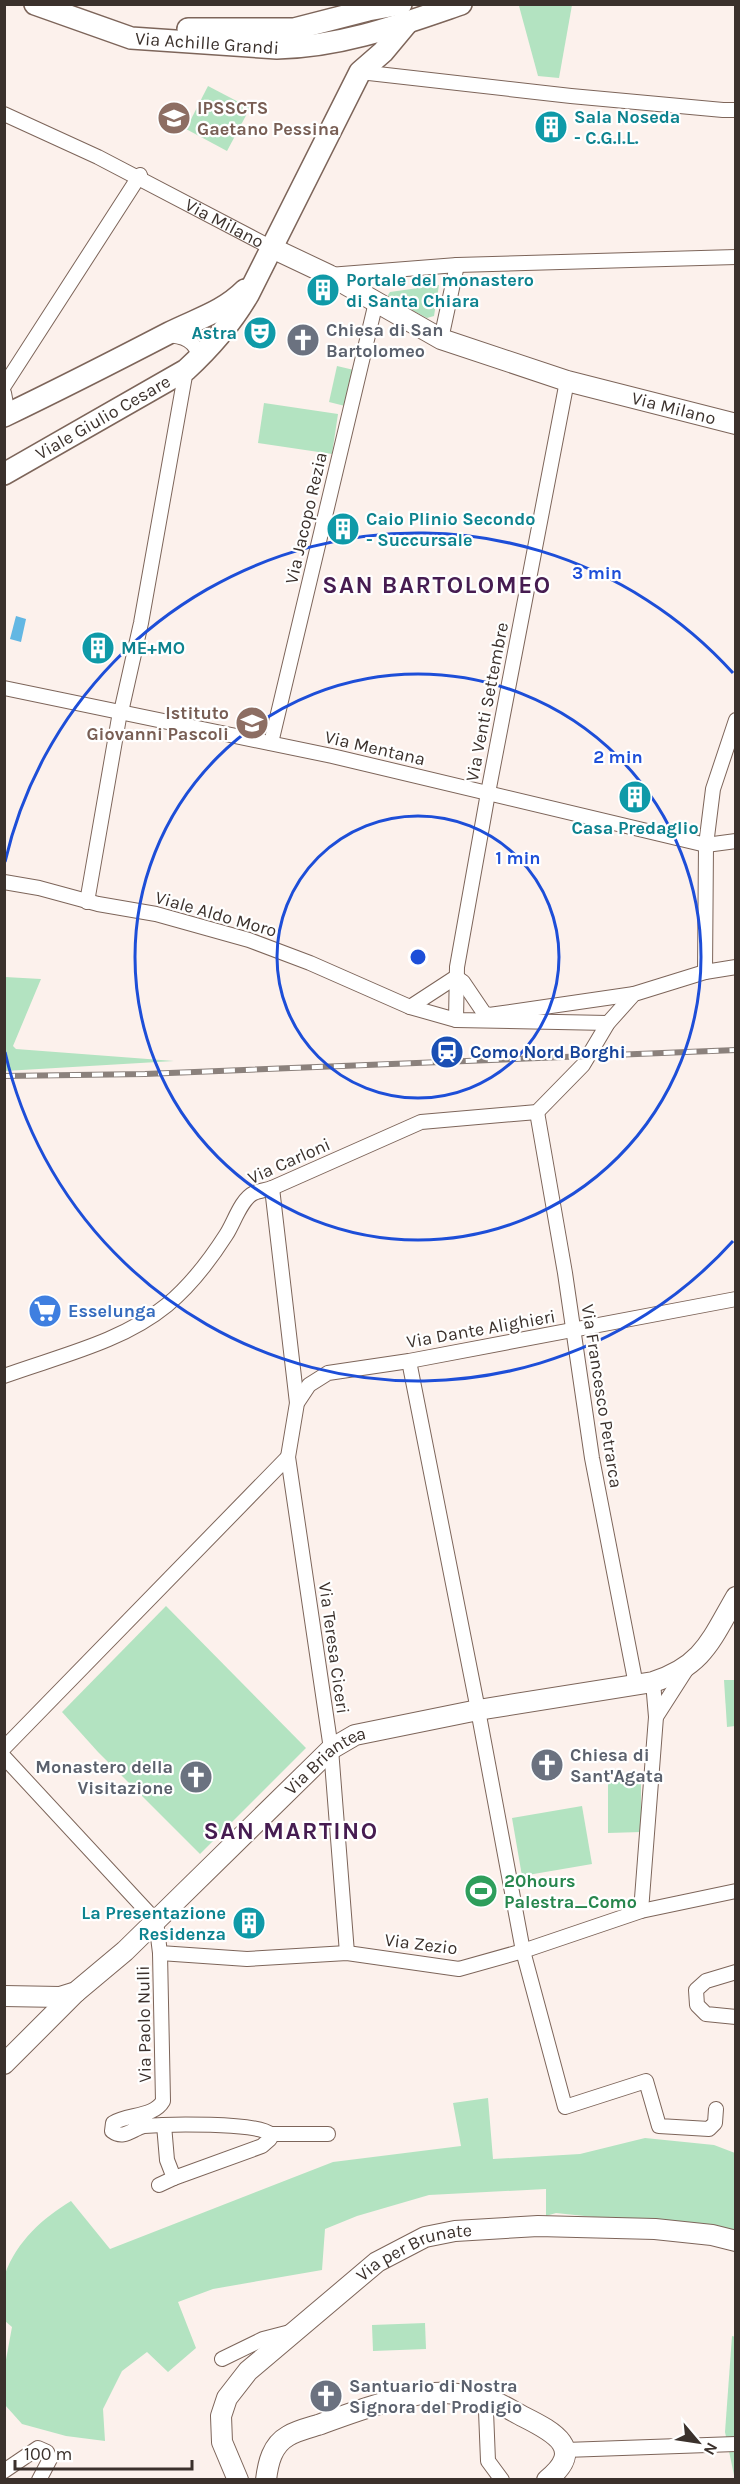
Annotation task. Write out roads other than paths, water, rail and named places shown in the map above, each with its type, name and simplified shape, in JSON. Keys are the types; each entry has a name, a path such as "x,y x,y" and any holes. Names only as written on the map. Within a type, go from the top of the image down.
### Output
{"main road":[{"name":"Via Achille Grandi","path":"34,4 113,33 139,39 277,48 354,39 405,10"},
{"name":"Via Achille Grandi","path":"69,4 116,22 152,29 294,29 368,10 405,10"},
{"path":"360,72 383,52 405,10 461,4"},
{"path":"327,22 342,28 354,39 361,56 360,72"},
{"name":"Viale Giulio Cesare","path":"4,474 193,364 233,320 272,248 360,72"},
{"name":"Viale Giulio Cesare","path":"6,416 224,308 256,279"}],"street":[{"path":"360,72 571,96 735,110"},
{"name":"Via Milano","path":"4,114 139,177 272,248 329,274 441,339 567,381 735,424"},
{"path":"4,386 139,177"},
{"path":"329,274 457,265 735,257"},
{"path":"441,339 457,265"},
{"name":"Via Jacopo Rezia","path":"271,743 376,302"},
{"path":"87,902 121,712 196,347 189,340 166,335"},
{"name":"Via Venti Settembre","path":"456,1020 456,977 488,793 567,381"},
{"path":"4,393 6,416"},
{"name":"Via Mentana","path":"4,688 271,743 706,845 735,841"},
{"path":"705,972 706,845 713,789 735,720"},
{"name":"Viale Aldo Moro","path":"4,882 39,888 87,902 156,914 249,940 310,963 410,1007 456,1020 608,1023"},
{"path":"410,1007 456,977 463,982 484,1013 489,1015 634,994 705,972 735,967"},
{"path":"537,1112 583,1065 608,1023 634,994"},
{"name":"Via Carloni","path":"4,1376 95,1344 142,1323 169,1303 200,1271 254,1193 272,1188 421,1122 537,1112"},
{"name":"Via Francesco Petrarca","path":"537,1112 574,1330 592,1458 644,1684 656,1717 641,1911"},
{"path":"4,1749 288,1456 297,1403 272,1188"},
{"name":"Via Dante Alighieri","path":"297,1403 309,1385 328,1373 409,1361 735,1299"},
{"path":"409,1361 523,1951 565,2107 646,2081 659,2126 709,2129 715,2123 716,2109"},
{"name":"Via Teresa Ciceri","path":"288,1456 331,1749 347,1953"},
{"path":"656,1717 688,1667 705,1650 735,1597"},
{"name":"Via Briantea","path":"4,2064 76,1992 125,1951 331,1749 355,1735 478,1710 644,1684 688,1667"},
{"path":"4,1756 156,1921 160,1953"},
{"name":"Via Zezio","path":"160,1953 247,1959 347,1953 459,1969 523,1951 641,1911 735,1891"},
{"name":"Via Paolo Nulli","path":"160,1953 163,2101 154,2110 119,2119 111,2128 116,2134 126,2134 136,2128 164,2125 230,2126 263,2129 270,2134 327,2134"},
{"path":"735,1972 706,1981 696,1990 697,2005 706,2014 735,2017"},
{"path":"4,1996 60,1997 76,1992"},
{"path":"164,2125 167,2160 174,2178"},
{"path":"159,2186 174,2178 262,2146 270,2139 270,2134"},
{"name":"Via per Brunate","path":"238,2480 222,2442 221,2416 227,2398 248,2371 377,2262 425,2236 455,2231 538,2226 655,2229 712,2235 735,2241"},
{"path":"222,2359 263,2339 295,2330"},
{"path":"266,2480 270,2459 278,2444 288,2436 344,2415 415,2396 444,2392 489,2399 551,2430 561,2439 565,2450 560,2470 547,2480"},
{"path":"489,2399 486,2411 488,2461 502,2480"},
{"path":"565,2450 735,2444"},
{"path":"4,2471 38,2448 47,2452 50,2459 39,2480"}],"water":[{"path":"16,616 26,619 21,642 10,639"}],"railway":[{"path":"4,1076 145,1074 736,1050"}],"place":[{"name":"IPSSCTS Gaetano Pessina","path":"174,118"},
{"name":"Sala Noseda - C.G.I.L.","path":"551,127"},
{"name":"Portale del monastero di Santa Chiara","path":"323,290"},
{"name":"Astra","path":"260,333"},
{"name":"Chiesa di San Bartolomeo","path":"303,340"},
{"name":"Caio Plinio Secondo - Succursale","path":"343,529"},
{"name":"ME+MO","path":"98,648"},
{"name":"Istituto Giovanni Pascoli","path":"252,723"},
{"name":"Casa Predaglio","path":"635,797"},
{"name":"Como Nord Borghi","path":"447,1052"},
{"name":"Esselunga","path":"45,1311"},
{"name":"Chiesa di Sant'Agata","path":"547,1765"},
{"name":"Monastero della Visitazione","path":"196,1777"},
{"name":"20hours Palestra_Como","path":"481,1891"},
{"name":"La Presentazione Residenza","path":"249,1923"},
{"name":"Santuario di Nostra Signora del Prodigio","path":"326,2396"}],"district":[{"name":"SAN BARTOLOMEO","path":"437,585"},
{"name":"SAN MARTINO","path":"291,1831"}]}
